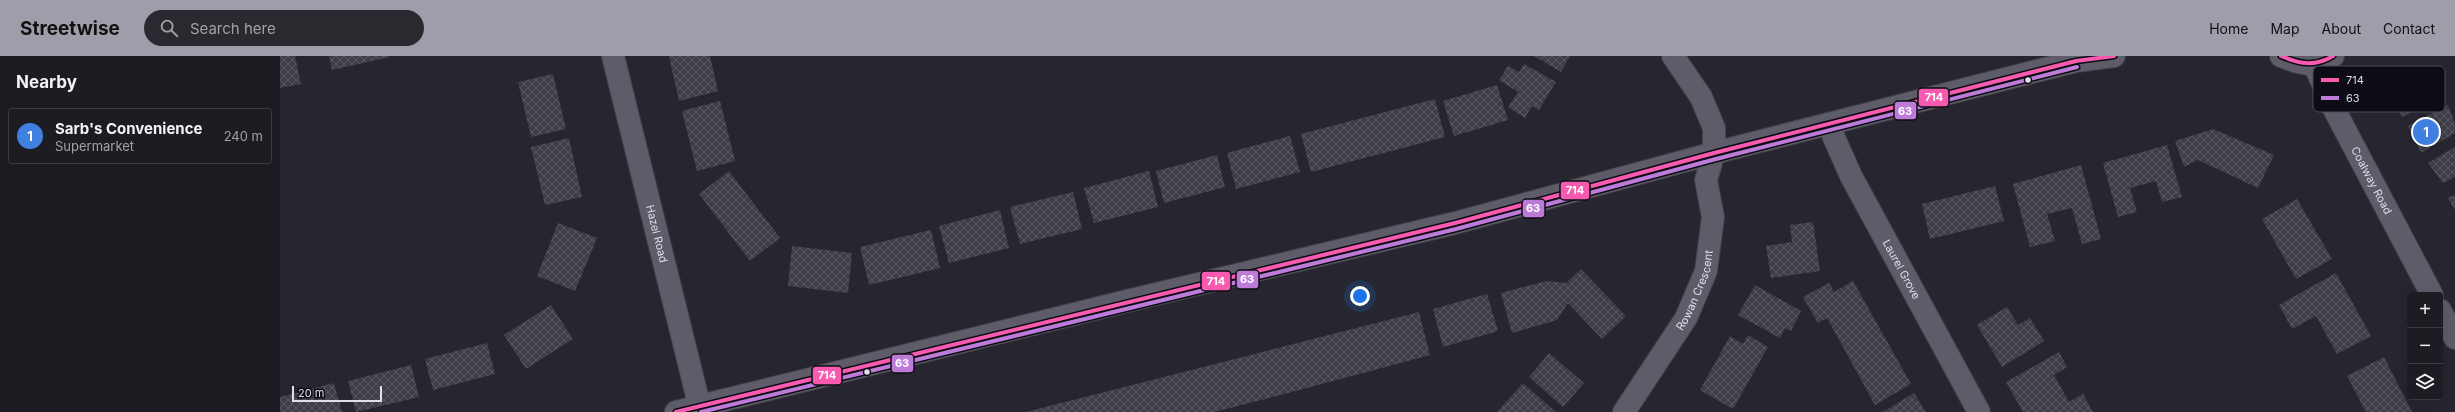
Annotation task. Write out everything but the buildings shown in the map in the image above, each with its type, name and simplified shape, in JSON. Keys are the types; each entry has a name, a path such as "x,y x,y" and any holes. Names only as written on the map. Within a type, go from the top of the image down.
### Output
{"street":[{"name":"Hazel Road","path":"613,56 700,409"},
{"name":"Rowan Crescent","path":"1624,412 1686,318 1706,271 1713,217 1706,180 1714,153 1714,128 1701,97 1673,56"},
{"path":"676,412 700,409 1455,223 1714,153 2082,58 2114,56"},
{"path":"2281,56 2300,64 2323,60"},
{"name":"Coalway Road","path":"2336,112 2430,292"},
{"name":"Laurel Grove","path":"1828,124 1851,176 1979,412"},
{"path":"2443,316 2455,338"}],"transit line":[{"name":"714","path":"676,412 1455,223 1714,153 2076,61 2114,56"},
{"name":"714","path":"2281,56 2307,63 2320,62 2333,56"},
{"name":"63","path":"701,412 1456,229 1716,159 2077,67"}],"place":[{"name":"Sarb's Convenience","path":"2426,132"}]}
